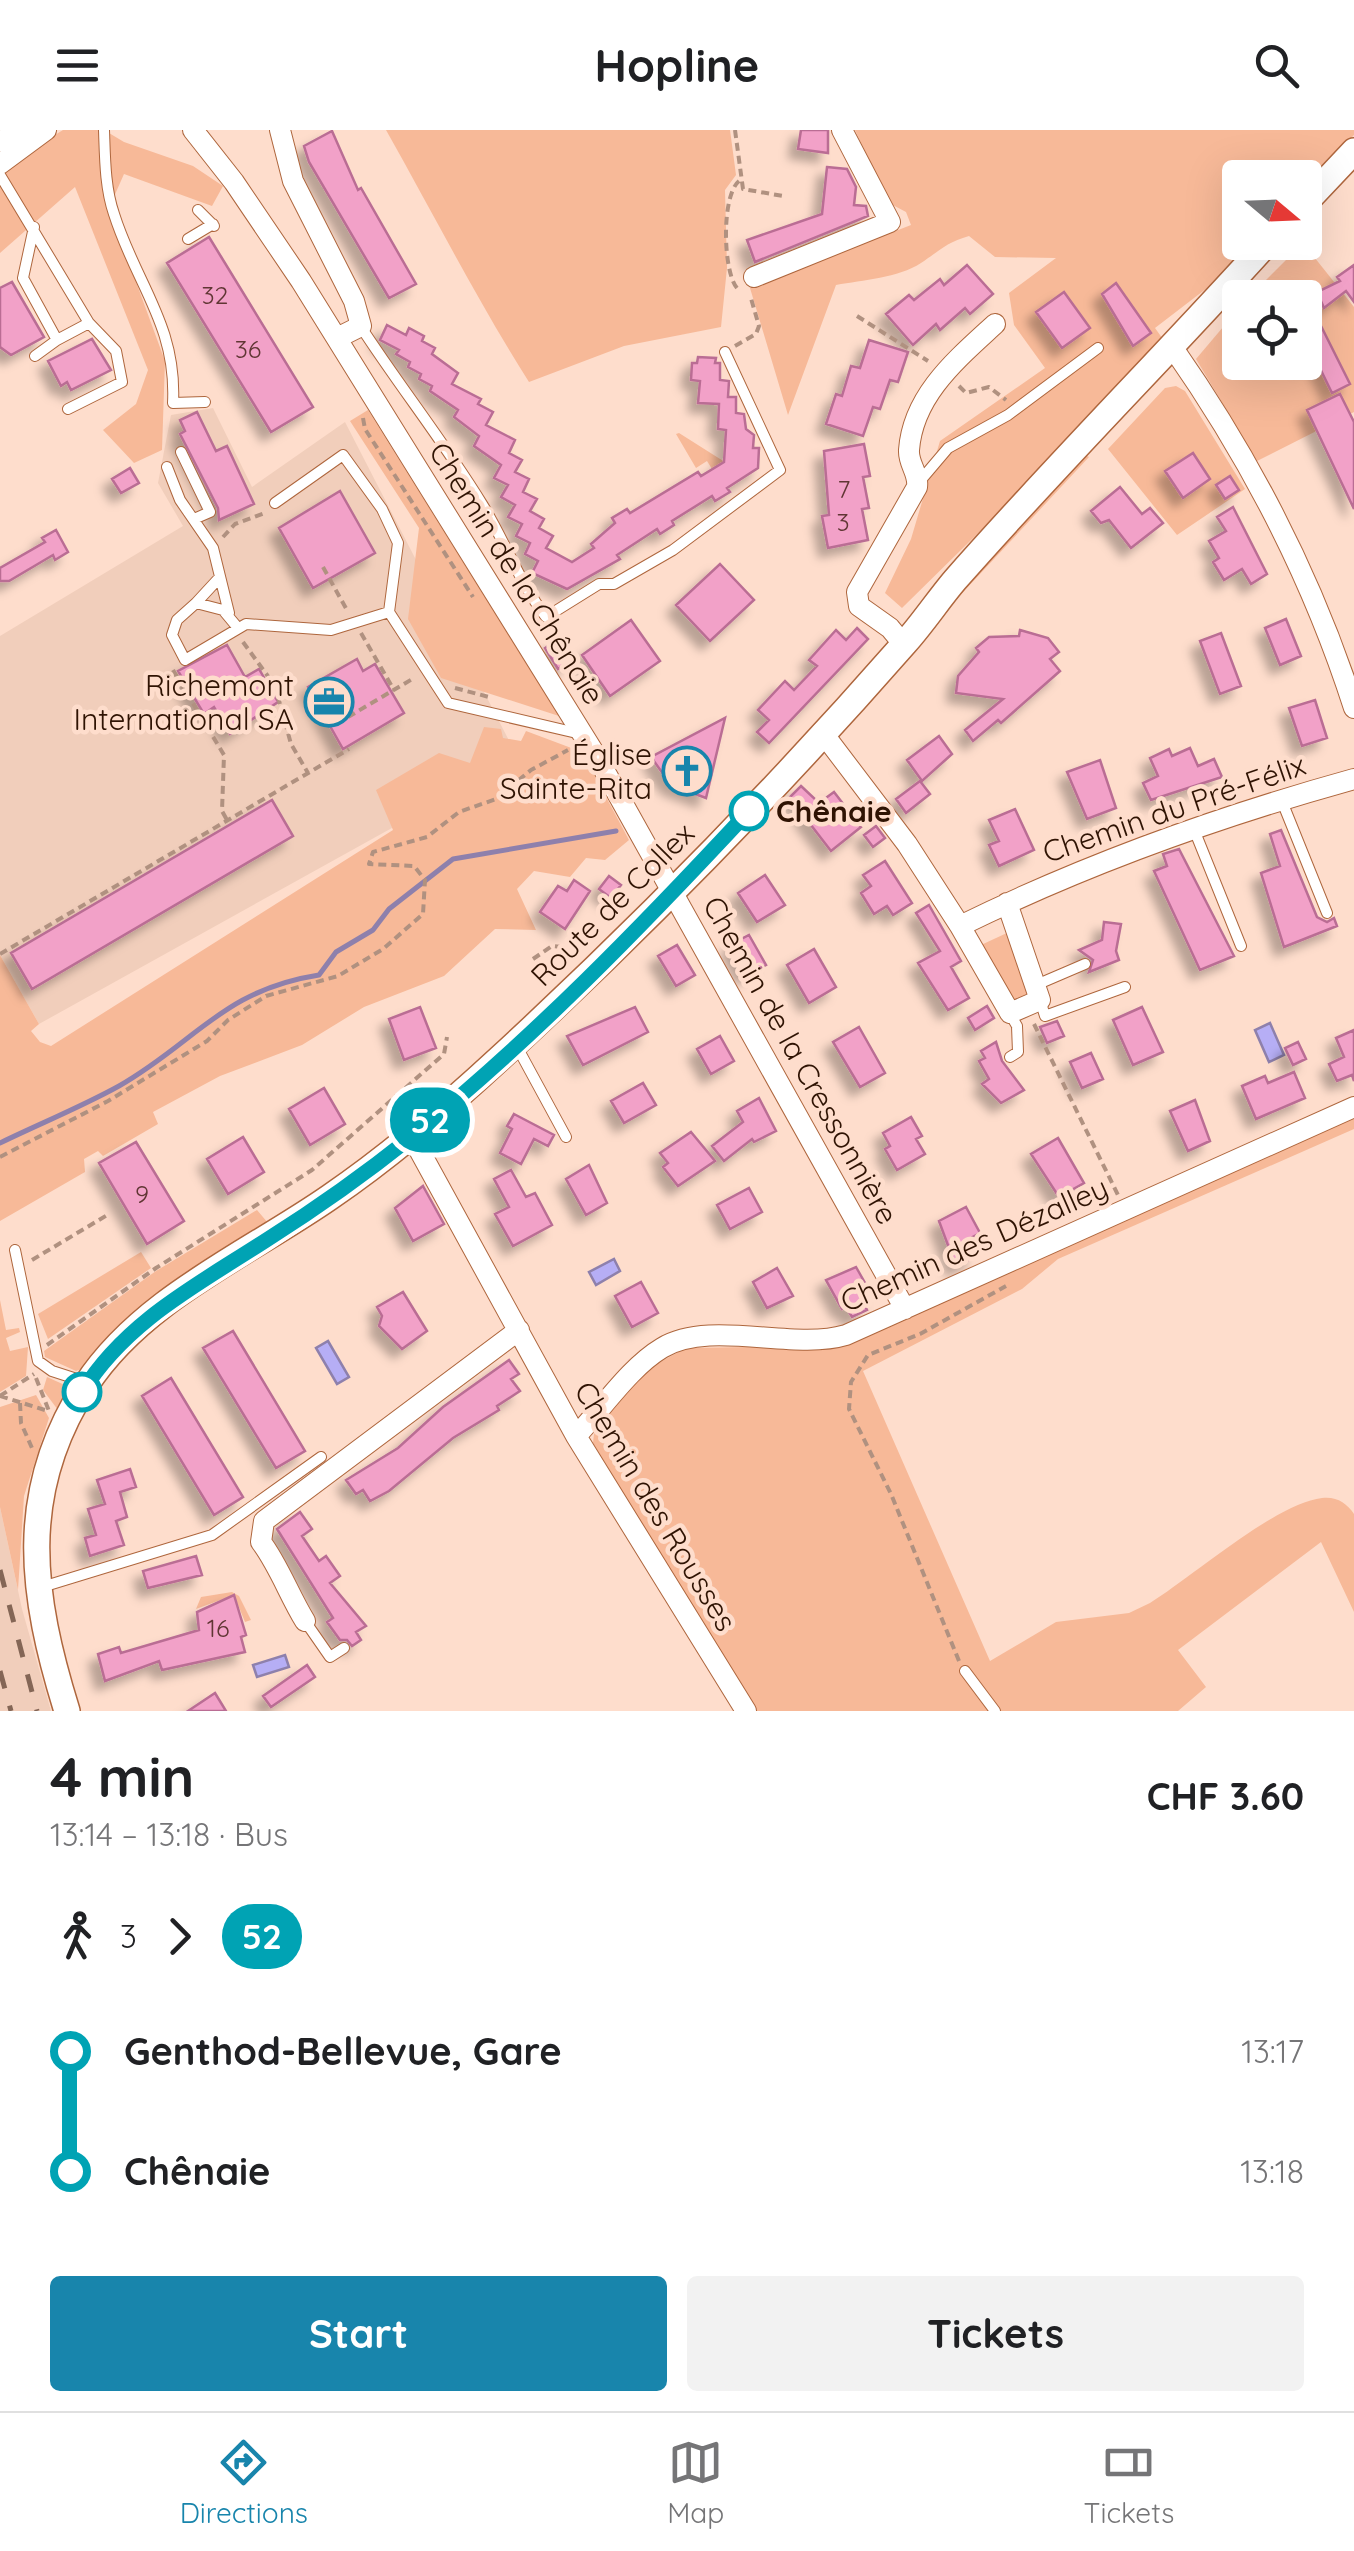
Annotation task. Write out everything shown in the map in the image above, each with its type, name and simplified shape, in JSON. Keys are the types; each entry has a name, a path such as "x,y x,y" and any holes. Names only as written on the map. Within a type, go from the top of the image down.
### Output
{"street":[{"name":"Chemin de la Chênaie","path":"193,130 240,190 336,338 504,608 575,742 674,892"},
{"path":"754,277 890,222 842,130"},
{"path":"0,141 36,131"},
{"path":"0,164 36,131"},
{"name":"Chemin de la Chênaie","path":"285,132 292,181 354,301 361,326"},
{"path":"1322,185 1354,151"},
{"name":"Route de Collex","path":"67,1711 36,1588 35,1546 47,1471 65,1423 88,1382 120,1342 165,1304 296,1220 412,1136 515,1044 674,892 904,645 953,583 1252,260"},
{"path":"904,645 890,628 859,606 856,592 917,487 909,456 916,414 951,364 995,324"},
{"path":"336,338 361,326"},
{"path":"1173,348 1266,500 1348,669 1354,708"},
{"path":"822,732 906,844 960,926 1027,1001"},
{"name":"Chemin du Pré-Félix","path":"960,926 1103,859 1193,827 1354,779"},
{"name":"Chemin de la Cressonnière","path":"674,892 905,1309"},
{"path":"1007,903 1027,1001"},
{"name":"Chemin des Dézalley","path":"576,1436 651,1357 672,1344 708,1338 824,1340 905,1309 1354,1107"},
{"name":"Chemin des Rousses","path":"412,1136 576,1436 746,1711"},
{"path":"306,1622 277,1574 276,1562 261,1542 264,1521 519,1330"}],"lane":[{"path":"104,130 114,214 166,330 172,357 172,403 205,402"},
{"path":"0,174 88,323 116,351 122,382 68,409"},
{"path":"188,239 214,226 198,210"},
{"path":"34,227 23,278 57,340"},
{"path":"35,356 88,323"},
{"name":"Chemin de la Chênaie","path":"361,326 427,417 485,508 527,592 546,616 599,584 614,584 673,550 780,470 725,352"},
{"path":"917,487 935,458 948,448 1008,415 1098,348"},
{"path":"181,452 210,512 194,519"},
{"path":"275,503 343,455 382,510 398,543 389,612 448,703 575,742"},
{"path":"166,468 174,489 215,556 229,614 237,629"},
{"path":"220,576 180,616 172,630 185,660 237,629 262,623 331,630 389,612"},
{"path":"504,608 527,592"},
{"path":"196,603 229,614"},
{"path":"1282,799 1327,913"},
{"path":"1193,827 1242,946"},
{"path":"1010,1057 1018,1052 1027,1001 1085,964"},
{"path":"1027,1001 1046,1016 1125,987"},
{"path":"515,1044 566,1137"},
{"path":"15,1250 35,1354 47,1369 88,1382"},
{"path":"36,1588 212,1535 321,1457"},
{"path":"306,1622 330,1657 344,1648"},
{"path":"965,1671 995,1711"}],"path":[{"path":"735,130 739,180 747,191 783,196"},
{"path":"725,352 756,334 759,326 748,286 733,286 730,268 726,199 739,180"},
{"path":"215,556 227,530 272,510 275,503"},
{"path":"237,629 275,686 291,744 308,773"},
{"path":"185,660 172,668 224,755 222,811 227,820"},
{"path":"348,718 427,671"},
{"path":"0,1157 108,1101 208,1041 238,1012 266,996 338,976 383,949 423,914 426,880 414,866 369,864 372,852 428,836 459,812 496,799 531,770 575,742"},
{"path":"0,954 349,749"},
{"path":"532,959 552,946 562,947"},
{"path":"1027,1001 1125,1210"},
{"path":"35,1354 156,1268 312,1170 444,1054 448,1037"},
{"path":"20,1268 109,1214"},
{"path":"965,1671 892,1494 849,1408 847,1394 857,1366 868,1355 920,1334 1018,1279"},
{"path":"35,1374 51,1414 20,1404 0,1396 35,1374"},
{"path":"20,1404 21,1423 37,1456"}],"shaded area":[{"path":"63,130 104,130 124,142 193,166 223,186 212,206 124,174 109,208 165,361 162,450 134,463 103,430 136,404 148,370 75,187 0,253 0,169"},
{"path":"386,130 730,130 736,175 725,190 727,268 721,327 624,346 529,382"},
{"path":"855,130 1354,130 1354,135 1322,169 1322,160 1222,160 1222,260 1238,260 1155,328 1165,342 1087,426 902,608 885,593 911,539 940,441 1045,368 1014,325 1009,293 1056,258 995,257 969,236 902,272 836,285 788,415 750,288 911,225 906,212 889,203"},
{"path":"1286,260 1317,260 1354,307 1354,412 1257,461 1196,359 1222,328 1222,380 1322,380 1322,280 1266,280"},
{"path":"1176,386 1185,391 1245,489 1177,535 1108,449 1165,388"},
{"name":"Richemont International SA","path":"213,408 252,487 345,422 518,758 39,1024 0,955 0,636 183,526 158,483 171,415"},
{"path":"368,410 559,716 441,678 408,619 419,528 350,421"},
{"path":"676,434 728,464 712,469 707,461 696,468"},
{"path":"1085,455 1089,457 924,634 948,602"},
{"path":"484,727 501,729 503,738 521,741 526,731 582,752 629,840 605,860 586,858 570,877 534,871 517,889 536,930 495,929 444,976 364,1007 302,1045 220,1076 153,1112 158,1124 103,1156 98,1151 84,1159 85,1172 0,1221 0,955 39,1024 31,1031 40,1042 51,1046 393,830 376,790 439,753 470,763"},
{"path":"1009,932 1031,994 1013,1004 981,945"},
{"path":"1270,1023 1284,1055 1269,1062 1255,1030"},
{"path":"1354,1117 1354,1129 1058,1259 1022,1289 863,1371 990,1661 1056,1622 1129,1613 1150,1603 1258,1527 1303,1503 1322,1498 1341,1501 1354,1514 1354,1612 1321,1542 1178,1650 1206,1687 1178,1711 755,1711 593,1443 595,1425 649,1368 686,1348 818,1346"},
{"path":"257,1210 268,1223 84,1368 76,1371 45,1357 44,1351 156,1271"},
{"path":"141,1252 151,1268 48,1339 38,1314"},
{"path":"614,1259 620,1271 596,1285 589,1272"},
{"path":"0,1300 6,1330 19,1328 20,1332 6,1338 10,1351 28,1347 26,1376 0,1392"},
{"path":"328,1341 349,1377 337,1384 316,1348"},
{"path":"47,1377 67,1386 58,1410 43,1390"},
{"path":"36,1395 49,1418 24,1496 18,1590 0,1507 0,1407"},
{"path":"0,1507 22,1609 51,1711 0,1711"},
{"path":"232,1592 239,1596 251,1620 245,1622 234,1595 196,1609 201,1597"},
{"path":"285,1655 289,1667 257,1677 253,1665"}],"building":[{"path":"801,130 828,130 828,153 798,149"},
{"path":"332,131 358,190 361,188 416,284 389,298 309,162 304,146"},
{"path":"827,167 847,169 856,187 854,205 866,206 868,216 755,262 747,240 822,214"},
{"path":"209,237 313,407 271,432 167,263"},
{"path":"967,265 993,294 970,314 965,308 940,330 936,324 913,345 886,314 909,295 914,300 940,279 944,285"},
{"path":"1354,265 1354,302 1346,291 1324,308 1322,290 1340,281 1337,277"},
{"path":"12,282 44,337 11,355 0,347 0,288"},
{"path":"1116,283 1151,333 1133,346 1102,294"},
{"path":"1064,292 1090,328 1062,348 1036,312"},
{"path":"387,325 406,335 409,328 424,336 422,341 435,348 432,354 458,373 452,384 481,399 478,404 493,412 486,425 515,440 509,453 522,460 515,472 529,479 523,492 537,499 530,511 544,519 539,528 553,536 546,548 572,562 594,548 591,544 615,523 612,518 627,509 630,513 698,472 701,476 724,462 726,430 718,429 719,404 698,403 700,381 691,380 692,363 697,363 698,357 716,358 715,363 720,363 720,380 729,381 728,397 736,397 736,413 744,414 746,429 754,435 753,448 759,448 758,468 727,488 730,492 715,501 712,496 672,521 674,525 660,534 657,529 617,555 620,559 567,589 532,573 538,561 525,554 530,543 516,536 522,524 508,517 515,505 501,497 508,485 494,478 501,465 474,446 479,436 454,417 458,410 430,391 432,386 419,379 421,374 408,367 410,362 396,354 399,350 380,340"},
{"path":"1322,328 1350,384 1332,393 1322,372"},
{"path":"92,339 111,370 71,390 67,382 61,386 48,361"},
{"path":"869,340 908,352 898,382 890,380 880,409 873,407 863,436 826,424 836,394 842,396 851,366 860,368"},
{"path":"1340,394 1354,422 1354,509 1307,410"},
{"path":"197,412 216,451 227,446 254,504 219,520 218,508 180,434 185,431 180,420"},
{"path":"864,444 870,476 863,477 869,508 862,509 868,540 828,548 822,516 829,515 824,451"},
{"path":"1193,453 1210,479 1183,498 1165,471"},
{"path":"130,468 139,483 121,493 112,479"},
{"path":"1230,476 1239,490 1225,499 1216,485"},
{"path":"1120,487 1142,514 1150,508 1163,523 1131,548 1109,520 1101,523 1091,511"},
{"path":"340,491 375,553 313,588 279,528"},
{"path":"1233,507 1267,574 1251,584 1242,569 1224,580 1213,562 1219,558 1209,541 1226,531 1217,517"},
{"path":"56,530 68,552 55,560 53,555 9,581 0,581 0,568 45,542 42,538"},
{"path":"720,564 754,600 710,641 676,605"},
{"path":"1286,619 1301,656 1280,665 1265,628"},
{"path":"631,620 660,661 610,696 582,655"},
{"path":"857,628 868,639 769,743 757,732 769,720 758,710 785,681 794,690 817,666 809,660 836,630 846,640"},
{"path":"1020,630 1048,638 1059,652 1050,659 1060,671 1001,723 998,720 973,741 965,730 1003,699 956,693 958,676 979,652 976,648 989,637 1019,636"},
{"path":"1221,633 1241,686 1220,694 1200,641"},
{"path":"557,640 570,661 558,669 545,648"},
{"path":"227,645 245,677 259,669 278,702 230,734 214,707 204,714 178,671"},
{"name":"Richemont International SA","path":"357,659 363,671 375,664 404,713 343,749 308,687"},
{"path":"1315,700 1327,738 1302,746 1289,708"},
{"name":"Église Sainte-Rita","path":"725,718 706,798 671,785 651,757"},
{"path":"939,736 952,754 922,781 907,760"},
{"path":"1190,748 1198,766 1214,759 1222,777 1151,800 1143,783 1158,776 1150,758 1169,749 1172,756"},
{"path":"1100,760 1116,808 1087,819 1067,772"},
{"path":"920,781 930,794 906,813 896,799"},
{"path":"801,786 819,803 834,792 861,827 831,851 804,816 807,814 790,797"},
{"path":"272,800 293,836 32,989 11,953"},
{"path":"1015,809 1034,850 999,866 989,845 999,841 989,820"},
{"path":"876,826 885,838 873,847 864,835"},
{"path":"1281,830 1317,917 1327,922 1334,918 1337,926 1284,947 1261,873 1280,866 1270,834"},
{"path":"1179,849 1234,956 1200,970 1154,871 1167,866 1163,854"},
{"path":"885,861 912,903 893,915 887,906 874,914 861,893 871,886 863,875"},
{"path":"765,875 785,905 757,922 738,893"},
{"path":"609,876 621,885 611,898 599,889"},
{"path":"574,880 590,891 565,929 540,912 558,886 567,891"},
{"path":"929,905 961,961 951,967 969,998 948,1010 918,963 940,951 916,913"},
{"path":"1104,922 1121,924 1116,951 1119,960 1089,972 1093,960 1079,950 1102,940"},
{"path":"749,935 766,965 746,975 730,945"},
{"path":"677,945 695,975 676,986 658,956"},
{"path":"814,949 836,987 809,1003 787,965"},
{"path":"987,1006 994,1018 975,1030 968,1018"},
{"path":"420,1007 436,1048 404,1060 389,1019"},
{"path":"635,1007 648,1032 583,1065 567,1036"},
{"path":"1142,1007 1163,1052 1133,1065 1113,1020"},
{"path":"1057,1021 1064,1036 1047,1043 1040,1027"},
{"path":"859,1027 885,1073 860,1087 833,1042"},
{"path":"1354,1030 1354,1081 1352,1075 1337,1081 1329,1064 1344,1057 1336,1038"},
{"path":"720,1036 734,1061 711,1074 697,1049"},
{"path":"996,1042 1002,1061 1024,1090 1001,1103 982,1084 989,1079 979,1061 985,1058 981,1051"},
{"path":"1298,1042 1306,1059 1293,1065 1285,1048"},
{"path":"1091,1053 1103,1079 1082,1088 1070,1062"},
{"path":"1294,1072 1305,1098 1256,1119 1242,1086 1265,1076 1268,1083"},
{"path":"643,1083 656,1105 624,1123 611,1101"},
{"path":"324,1088 345,1124 310,1145 289,1109"},
{"path":"759,1098 776,1131 754,1142 752,1139 724,1161 712,1146 743,1122 737,1111"},
{"path":"1195,1100 1210,1141 1188,1151 1170,1111"},
{"path":"514,1114 554,1135 548,1146 534,1139 521,1164 500,1153 512,1129 507,1126"},
{"path":"911,1117 922,1136 916,1139 925,1154 897,1170 885,1149 890,1146 883,1133"},
{"path":"691,1132 715,1161 678,1186 663,1167 668,1163 660,1153"},
{"path":"243,1137 264,1172 228,1194 207,1159"},
{"path":"1058,1138 1084,1183 1059,1197 1031,1154"},
{"path":"136,1142 184,1221 147,1244 99,1163"},
{"path":"589,1165 607,1203 586,1215 566,1179"},
{"path":"511,1170 526,1197 535,1193 552,1225 513,1246 495,1214 509,1207 494,1179"},
{"path":"423,1186 444,1224 413,1241 395,1208"},
{"path":"749,1188 762,1212 730,1229 717,1205"},
{"path":"966,1207 980,1233 967,1240 975,1256 956,1267 939,1221"},
{"path":"856,1267 873,1297 863,1302 867,1310 852,1317 846,1307 842,1309 826,1280"},
{"path":"777,1268 793,1296 767,1308 753,1282"},
{"path":"641,1282 658,1313 632,1327 615,1296"},
{"path":"403,1292 427,1331 402,1349 379,1326 382,1316 377,1307"},
{"path":"233,1331 305,1451 276,1468 203,1348"},
{"path":"509,1360 519,1374 511,1379 520,1391 497,1406 499,1410 453,1438 389,1491 370,1501 363,1490 356,1494 346,1480 398,1448 443,1407"},
{"path":"171,1378 243,1497 214,1515 142,1396"},
{"path":"130,1469 136,1487 120,1492 127,1517 116,1521 124,1545 90,1556 85,1538 96,1535 88,1509 105,1504 97,1480"},
{"path":"300,1512 312,1529 302,1536 319,1561 326,1556 340,1576 330,1583 366,1626 356,1632 361,1640 352,1646 347,1640 340,1640 327,1622 333,1618 277,1529"},
{"path":"196,1556 202,1575 148,1588 143,1571"},
{"path":"234,1595 246,1635 241,1637 245,1652 162,1670 159,1661 105,1681 98,1654 119,1647 121,1653 199,1630 197,1612"},
{"path":"307,1665 315,1677 271,1707 263,1696"},
{"path":"215,1693 226,1711 188,1711"}],"waterway":[{"path":"0,1143 119,1086 258,992 319,975 336,952 373,930 389,909 453,859 616,831"}],"railway":[{"path":"0,1570 37,1711"},
{"path":"0,1671 11,1711"}],"bus line":[{"name":"52","path":"82,1392 120,1342 165,1304 336,1193 412,1136 586,978 749,811"}],"place":[{"name":"Richemont International SA","path":"329,702"},
{"name":"Église Sainte-Rita","path":"687,771"},
{"name":"Chênaie","path":"749,811"}]}
